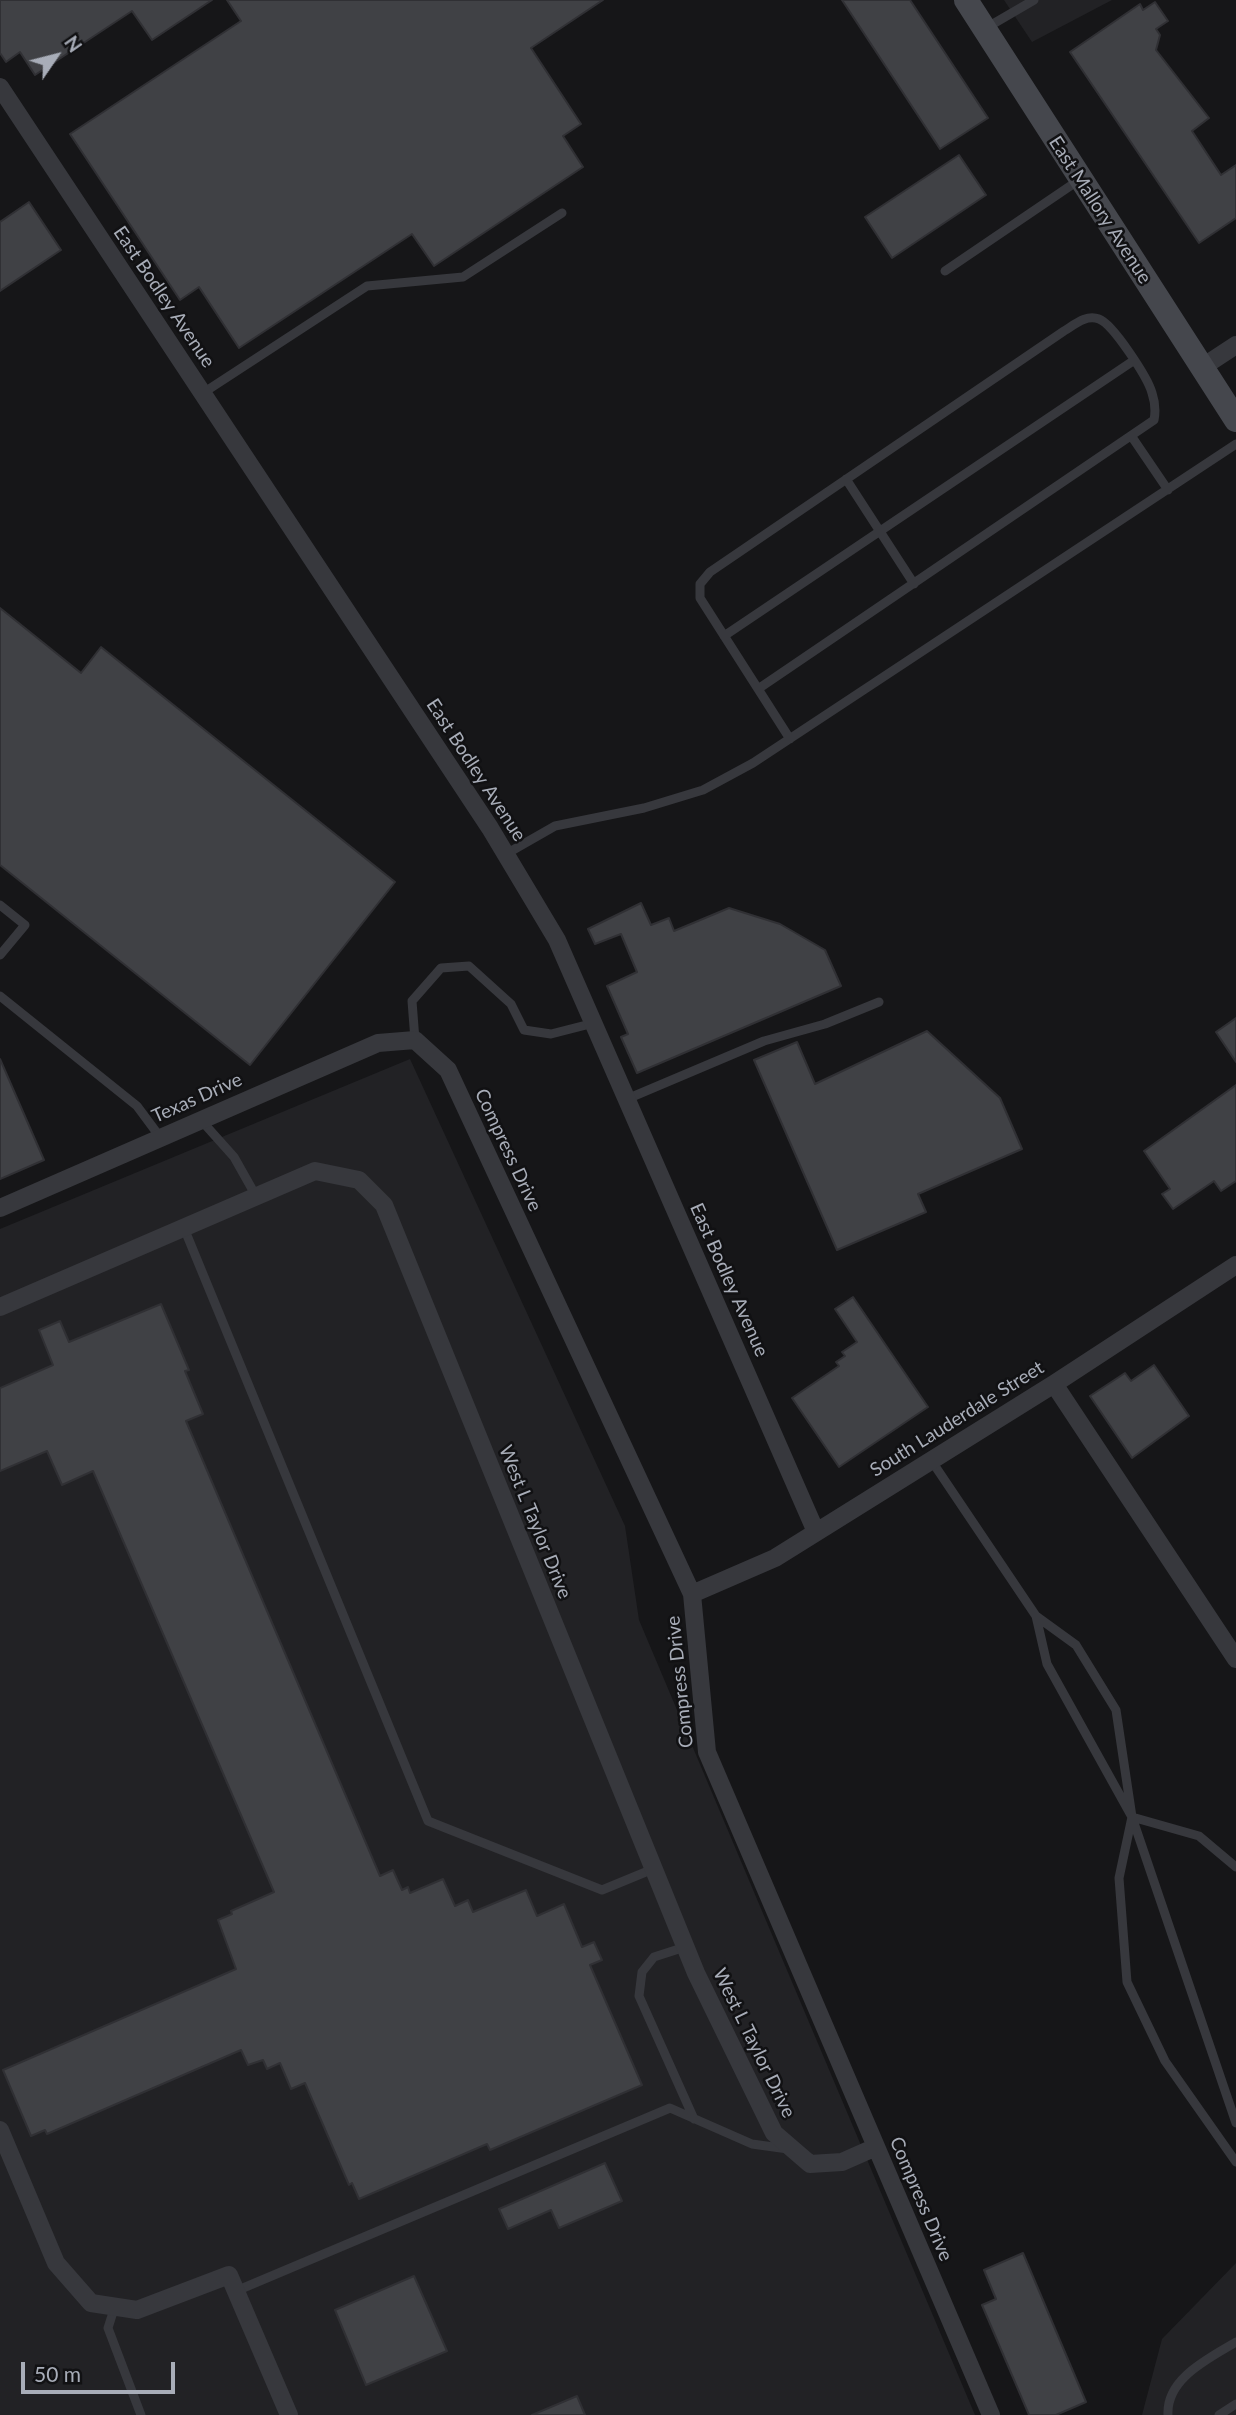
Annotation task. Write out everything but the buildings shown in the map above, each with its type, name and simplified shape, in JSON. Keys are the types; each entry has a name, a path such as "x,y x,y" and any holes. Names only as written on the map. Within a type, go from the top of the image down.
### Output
{"main road":[{"name":"East Mallory Avenue","path":"966,0 1236,420"}],"street":[{"name":"East Bodley Avenue","path":"0,87 506,854 557,940 816,1532"},
{"path":"1202,368 1236,345"},
{"name":"Texas Drive","path":"0,1208 378,1043 415,1040"},
{"name":"Compress Drive","path":"415,1040 448,1070 692,1594 707,1752 991,2415"},
{"name":"West L Taylor Drive","path":"0,1307 315,1171 359,1180 384,1205 685,1947 774,2133 810,2164 842,2162 876,2147"},
{"name":"South Lauderdale Street","path":"692,1594 775,1558 1054,1384 1236,1265"},
{"path":"1054,1384 1236,1659"},
{"path":"0,2130 56,2263 91,2303 136,2310 229,2274 289,2415"}],"lane":[{"path":"984,29 1034,0"},
{"path":"945,271 1080,179"},
{"path":"203,393 368,286 463,277 562,213"},
{"path":"758,689 1154,420 1156,408 1152,390 1112,328 1098,318 1086,318 710,572 700,584 700,598 724,636 790,739"},
{"path":"724,636 1133,361"},
{"path":"1132,437 1168,490"},
{"path":"506,854 555,826 644,808 703,789 790,739 1236,444"},
{"path":"846,479 914,584"},
{"path":"0,905 25,925 0,956"},
{"path":"415,1040 412,1001 441,968 469,966 511,1004 524,1030 551,1034 593,1023"},
{"path":"0,996 137,1106 160,1137"},
{"path":"627,1099 764,1041 825,1024 879,1002"},
{"path":"200,1119 234,1157 256,1196"},
{"path":"184,1228 428,1821 602,1890 653,1869"},
{"path":"931,1460 1036,1616 1076,1646 1116,1710 1132,1817 1236,2123"},
{"path":"1036,1616 1047,1664 1132,1817 1119,1878 1127,1982 1165,2061 1236,2162"},
{"path":"1132,1817 1199,1836 1236,1867"},
{"path":"685,1947 654,1956 642,1972 639,1996 694,2119"},
{"path":"236,2291 670,2108 752,2144 793,2150"},
{"path":"115,2306 108,2328 141,2415"},
{"path":"1168,2415 1167,2407 1189,2371 1236,2342"},
{"path":"1219,2415 1236,2404"}],"shaded area":[{"path":"1004,0 1112,0 1032,42"},
{"path":"410,1059 625,1526 639,1620 975,2415 0,2415 0,1229"},
{"path":"1236,2263 1236,2415 1142,2415 1162,2339"}]}
